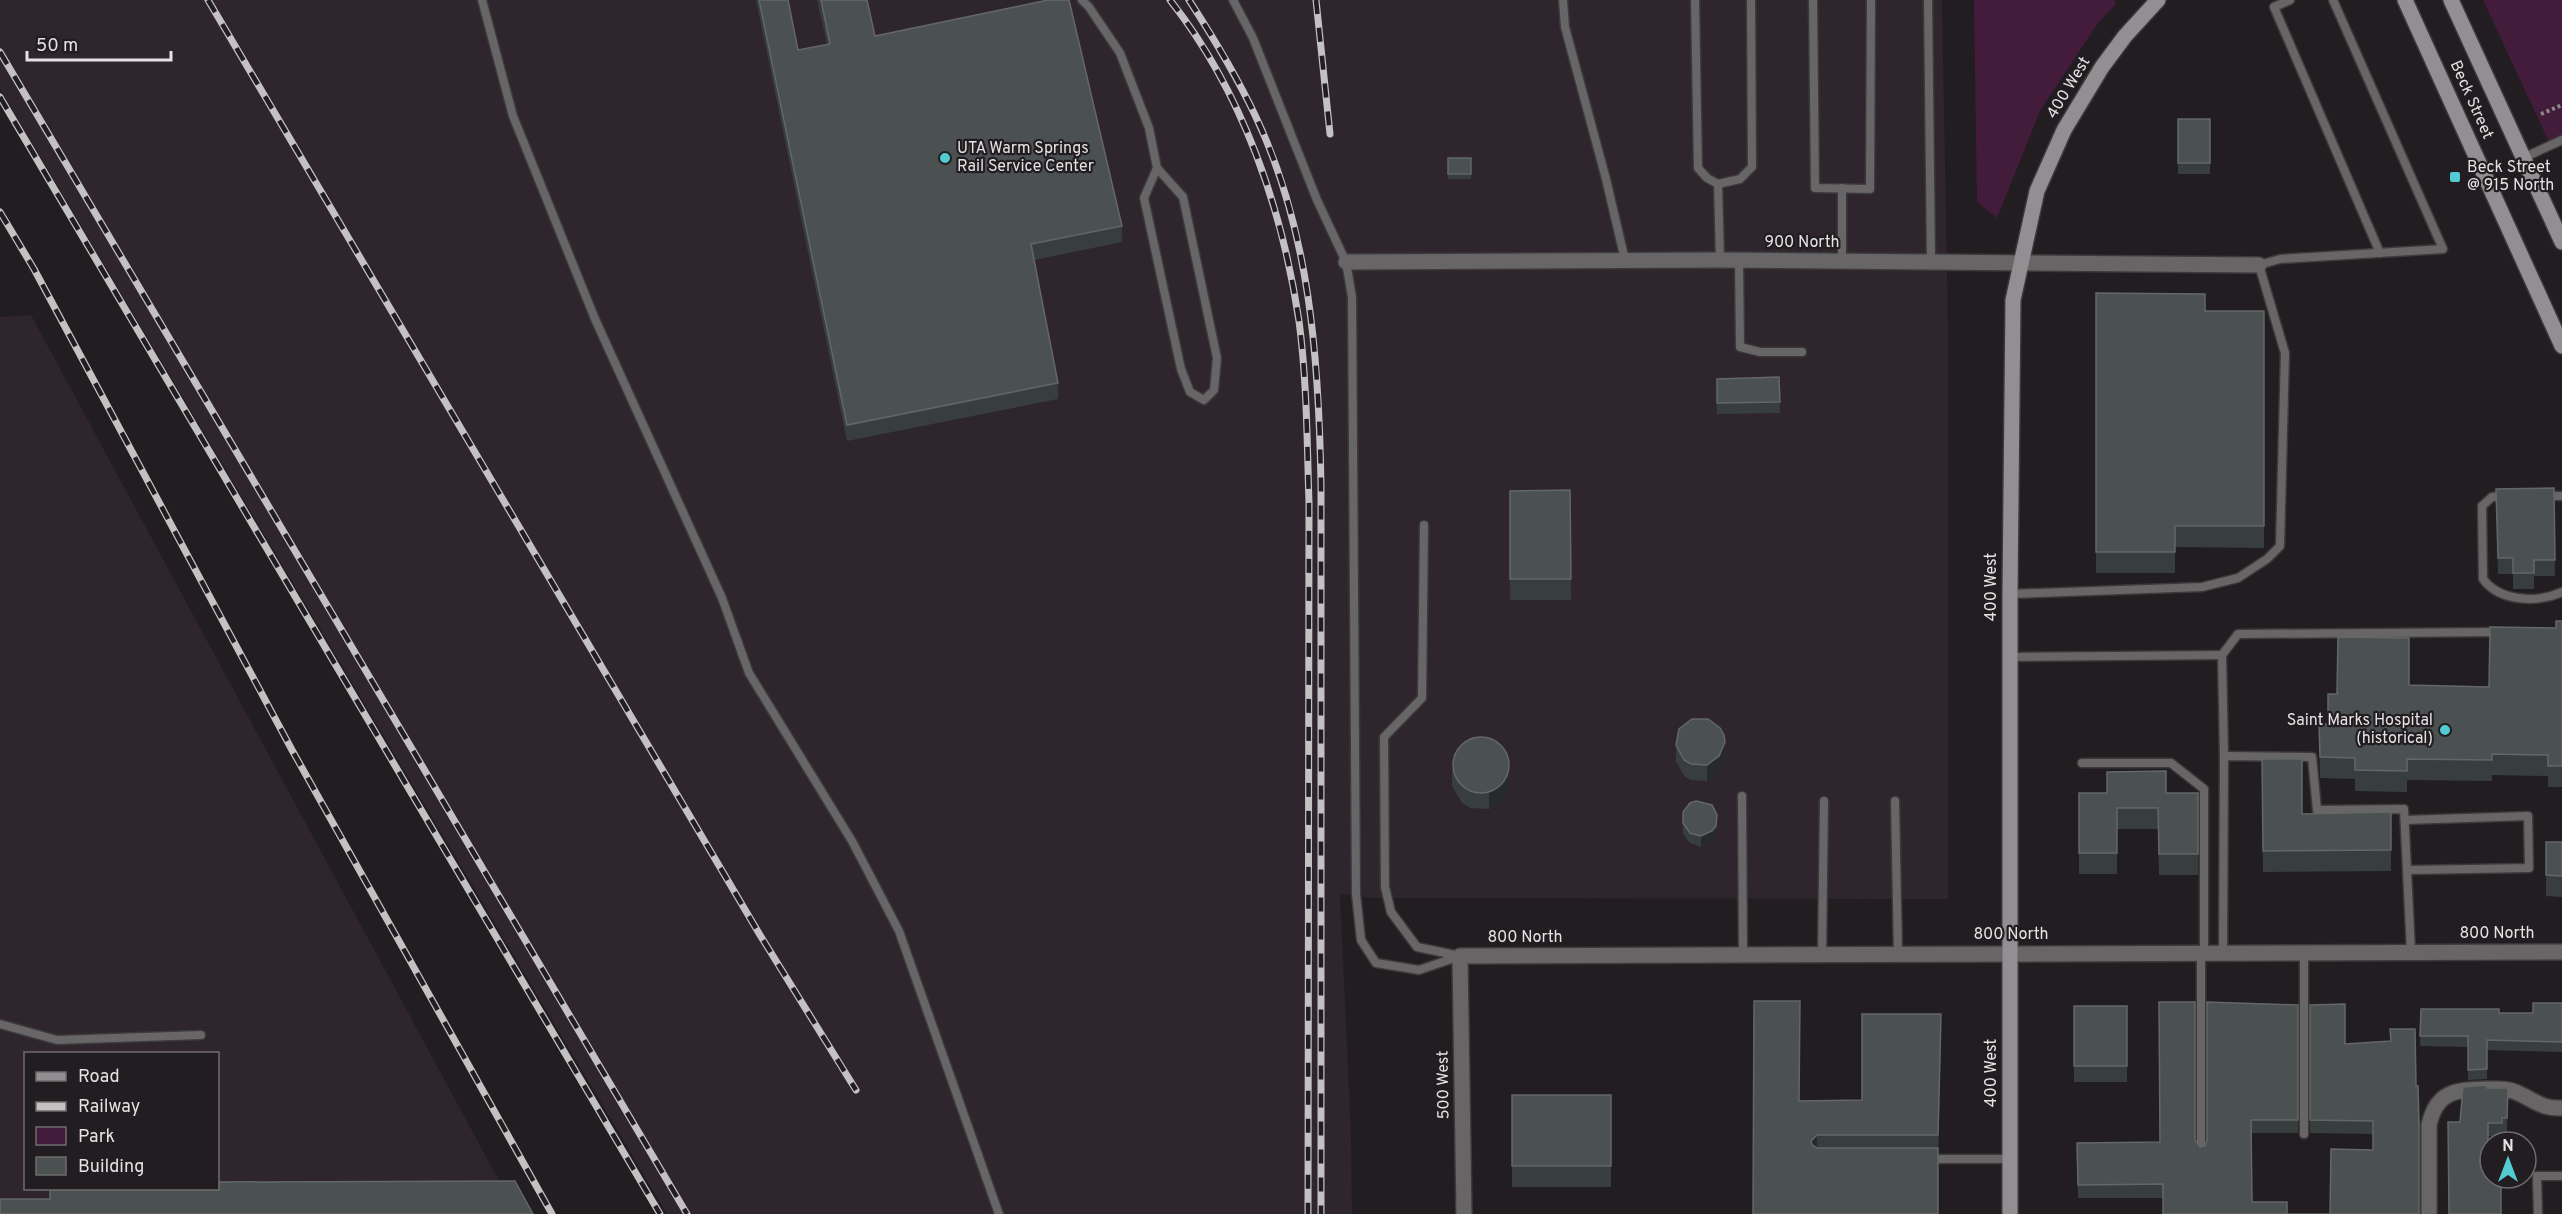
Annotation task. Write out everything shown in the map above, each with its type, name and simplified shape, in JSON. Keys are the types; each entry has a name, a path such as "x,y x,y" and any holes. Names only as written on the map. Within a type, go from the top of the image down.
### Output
{"street":[{"name":"Beck Street","path":"2405,0 2562,346"},
{"name":"Beck Street","path":"2451,0 2562,242"},
{"name":"400 West","path":"2010,1214 2010,594 2013,300 2037,191 2064,130 2102,67 2153,2"},
{"name":"900 North","path":"1346,262 1720,260 2259,264"},
{"name":"800 North","path":"1460,956 2562,952"},
{"name":"500 West","path":"1460,956 1464,1214"},
{"path":"2429,1214 2429,1125 2432,1113 2449,1093 2464,1089 2507,1089 2549,1109 2562,1108"}],"lane":[{"path":"482,0 513,116 595,320 723,598 749,674 852,841 899,932 999,1214"},
{"path":"1082,0 1120,53 1149,128 1157,168 1184,197 1217,358 1214,390 1204,400 1190,392 1181,369 1144,198 1157,168"},
{"path":"1233,0 1253,38 1317,200 1346,262 1352,297 1356,894 1361,940 1376,963 1419,970 1460,956"},
{"path":"1563,0 1565,27 1625,260"},
{"path":"1695,0 1698,168 1707,178 1718,184 1740,179 1752,168 1751,0"},
{"path":"1813,0 1815,188 1870,189 1871,0"},
{"path":"1928,0 1931,262"},
{"path":"2290,0 2274,7 2380,253"},
{"path":"2010,594 2202,587 2238,578 2267,559 2280,546 2285,354 2259,264 2280,259 2443,249 2333,0"},
{"path":"2523,159 2562,140"},
{"path":"1718,184 1720,260"},
{"path":"1842,188 1842,262"},
{"path":"1739,261 1740,347 1760,352 1802,352"},
{"path":"2518,496 2492,497 2482,506 2483,579 2487,585 2505,596 2538,598 2562,592"},
{"path":"2540,496 2562,496"},
{"path":"1424,525 1422,698 1384,737 1385,887 1391,912 1417,947 1460,956"},
{"path":"2223,953 2222,655 2238,634 2514,632"},
{"path":"2010,657 2222,655"},
{"path":"2224,756 2312,757 2317,810 2404,809 2411,952"},
{"path":"2082,763 2171,763 2204,789 2201,1154"},
{"path":"1742,796 1743,955"},
{"path":"1822,954 1824,801"},
{"path":"1895,801 1898,954"},
{"path":"2405,820 2528,816 2529,868 2408,870"},
{"path":"2304,953 2304,1134"},
{"path":"0,1024 57,1040 201,1035"},
{"path":"1922,1159 2010,1159"},
{"path":"2538,1214 2537,1176 2562,1176"}],"path":[{"path":"2541,114 2562,105"}],"shaded area":[{"path":"0,0 1942,0 1948,325 1948,899 1373,898 1340,894 1351,1133 1352,1214 667,1214 0,89"},
{"path":"31,315 517,1214 0,1214 0,317"}],"green space":[{"path":"1974,0 2115,0 2115,5 2098,23 2040,111 1997,218 1977,202"},
{"path":"2483,0 2562,0 2562,136 2549,142"}],"building":[{"name":"UTA Warm Springs Rail Service Center","path":"759,0 788,0 798,50 830,44 821,0 867,0 875,36 1048,0 1069,0 1122,226 1031,244 1058,383 847,425"},
{"path":"2178,119 2210,119 2210,163 2178,163"},
{"path":"1448,158 1471,158 1471,174 1448,174"},
{"path":"2096,293 2205,294 2205,311 2264,311 2264,526 2175,526 2175,552 2096,552"},
{"path":"1779,377 1780,402 1717,403 1717,379"},
{"path":"2554,488 2555,560 2534,560 2534,573 2513,573 2513,558 2498,558 2496,489"},
{"path":"1570,490 1571,579 1510,579 1510,491"},
{"name":"Saint Marks Hospital (historical)","path":"2556,621 2562,621 2562,766 2548,766 2548,755 2492,754 2492,760 2407,759 2407,771 2355,770 2355,758 2320,757 2319,724 2328,724 2328,694 2337,694 2338,637 2409,638 2409,685 2489,687 2490,627 2556,628"},
{"path":"1692,719 1708,719 1720,728 1724,735 1725,742 1719,756 1707,765 1691,764 1684,760 1676,745 1679,729"},
{"path":"1475,737 1487,737 1497,741 1505,749 1509,765 1505,781 1497,789 1487,793 1475,793 1465,789 1457,781 1453,771 1453,759 1457,749 1465,741"},
{"path":"2262,759 2302,759 2302,814 2391,812 2391,850 2263,851"},
{"path":"2166,771 2166,793 2198,793 2198,854 2159,854 2158,808 2117,808 2117,853 2079,853 2079,793 2107,793 2107,772"},
{"path":"1696,801 1712,805 1717,815 1716,826 1712,831 1701,836 1690,833 1683,823 1683,812 1690,803"},
{"path":"2546,842 2562,842 2562,876 2546,875"},
{"path":"1754,1001 1800,1001 1799,1101 1862,1100 1862,1014 1941,1014 1938,1135 1817,1135 1811,1141 1812,1145 1817,1148 1938,1148 1938,1214 1753,1214"},
{"path":"2159,1002 2195,1002 2195,1140 2200,1147 2205,1146 2207,1140 2207,1002 2298,1005 2298,1120 2251,1120 2252,1202 2287,1202 2287,1214 2163,1214 2163,1184 2078,1185 2077,1143 2160,1142"},
{"path":"2533,1003 2562,1003 2562,1042 2487,1040 2487,1069 2468,1070 2468,1036 2420,1036 2421,1009 2499,1009 2499,1013 2533,1013"},
{"path":"2345,1004 2345,1044 2391,1041 2390,1029 2415,1029 2419,1122 2419,1214 2330,1214 2331,1149 2373,1150 2373,1121 2310,1120 2310,1005"},
{"path":"2074,1006 2127,1006 2127,1066 2074,1066"},
{"path":"2487,1085 2487,1088 2508,1088 2507,1118 2502,1118 2502,1123 2488,1123 2488,1130 2478,1130 2478,1190 2501,1190 2501,1214 2449,1214 2448,1122 2460,1122 2463,1087"},
{"path":"1512,1095 1611,1095 1611,1166 1512,1166"},
{"path":"515,1181 533,1214 0,1214 0,1199 50,1199 50,1190 219,1190 219,1182"}],"railway":[{"path":"208,0 760,935 856,1090"},
{"path":"1170,0 1196,35 1218,73 1238,111 1255,152 1282,236 1292,278 1302,344 1309,503 1308,1214"},
{"path":"1189,0 1240,85 1274,159 1300,250 1314,343 1321,485 1321,1214"},
{"path":"1316,0 1330,134"},
{"path":"0,52 687,1214"},
{"path":"0,97 660,1214"},
{"path":"0,212 34,269 292,750 552,1214"}],"place":[{"name":"UTA Warm Springs Rail Service Center","path":"945,158"},
{"name":"Beck Street @ 915 North","path":"2455,177"},
{"name":"Saint Marks Hospital (historical)","path":"2445,730"}]}
